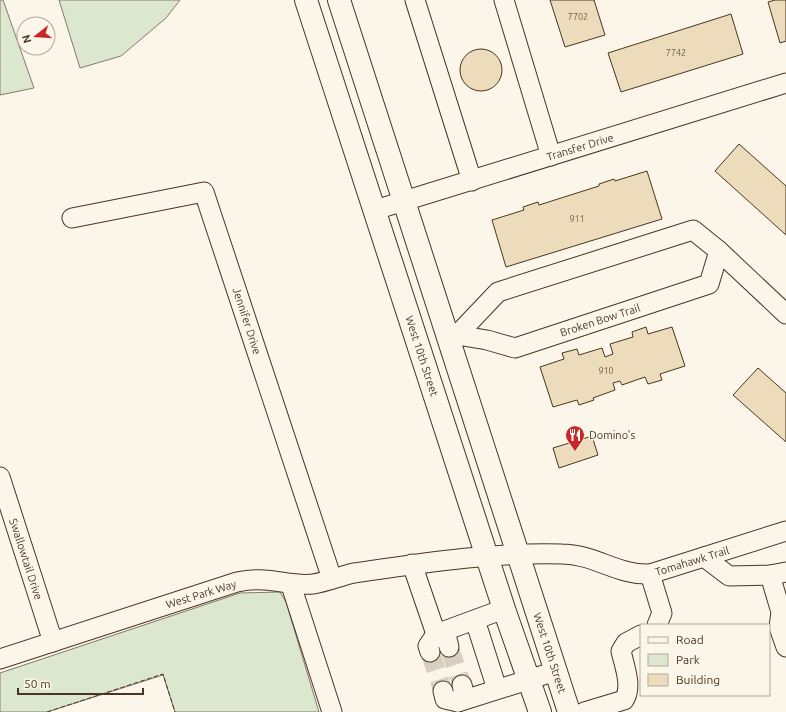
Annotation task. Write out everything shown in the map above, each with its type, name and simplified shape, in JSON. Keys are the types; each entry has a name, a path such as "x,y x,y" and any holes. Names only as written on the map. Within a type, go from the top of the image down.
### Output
{"main road":[{"name":"West 10th Street","path":"339,0 405,201 453,336 503,556 504,610 540,712"},
{"name":"West 10th Street","path":"310,1 375,210 503,556 556,671 569,712"}],"street":[{"path":"415,0 472,180"},
{"path":"504,0 551,156"},
{"name":"Transfer Drive","path":"375,210 786,84"},
{"name":"Jennifer Drive","path":"72,218 204,192 332,579"},
{"path":"453,336 498,292 693,230 719,251 786,314"},
{"name":"Broken Bow Trail","path":"453,336 486,340 515,348 709,284 719,251"},
{"name":"Swallowtail Drive","path":"0,477 52,642"},
{"name":"Tomahawk Trail","path":"503,556 578,554 630,573 650,574 786,531"},
{"name":"West Park Way","path":"0,659 237,582 266,580 291,585 313,584 412,564 503,556"},
{"path":"704,557 729,576 778,574 781,612 779,627 785,639"},
{"path":"412,564 436,634 447,639 449,647"},
{"path":"650,574 662,613 657,624"},
{"path":"291,585 332,712"},
{"path":"430,652 428,646 436,634 504,610"},
{"path":"475,620 497,689"},
{"path":"584,712 624,700 628,696 629,689 621,651 626,643 640,636"},
{"path":"443,691 445,699 460,700 556,671"}],"green space":[{"path":"0,0 3,0 16,37 16,56 23,56 34,88 0,95"},
{"path":"59,0 180,0 166,18 121,56 80,68"},
{"path":"280,592 286,602 319,712 175,712 163,675 47,712 0,712 0,673 240,593"}],"building":[{"path":"550,0 594,0 605,35 565,47"},
{"path":"775,0 786,0 786,41 780,43 768,2"},
{"path":"731,14 743,54 621,92 608,53"},
{"path":"477,49 485,49 493,52 499,58 502,70 499,82 493,88 485,91 477,91 469,88 463,82 460,74 460,66 463,58 469,52"},
{"path":"739,144 786,186 786,235 715,171"},
{"path":"647,171 662,219 506,267 492,220 524,210 523,207 538,202 539,205 599,186 599,184 614,179 615,181"},
{"path":"646,327 648,334 672,327 685,366 660,374 662,380 648,384 645,377 622,385 620,381 613,383 615,390 593,398 594,400 579,405 577,400 553,407 540,367 564,359 562,353 577,349 579,355 602,348 605,357 613,354 610,344 633,337 632,332"},
{"path":"758,368 786,393 786,442 733,395"},
{"name":"Domino's","path":"592,436 598,455 559,468 553,448"}],"tunnel":[{"path":"449,647 462,685"},
{"path":"430,652 443,691"}],"fence":[{"path":"47,712 163,674 175,712"}],"place":[{"name":"Domino's","path":"575,452"}]}
